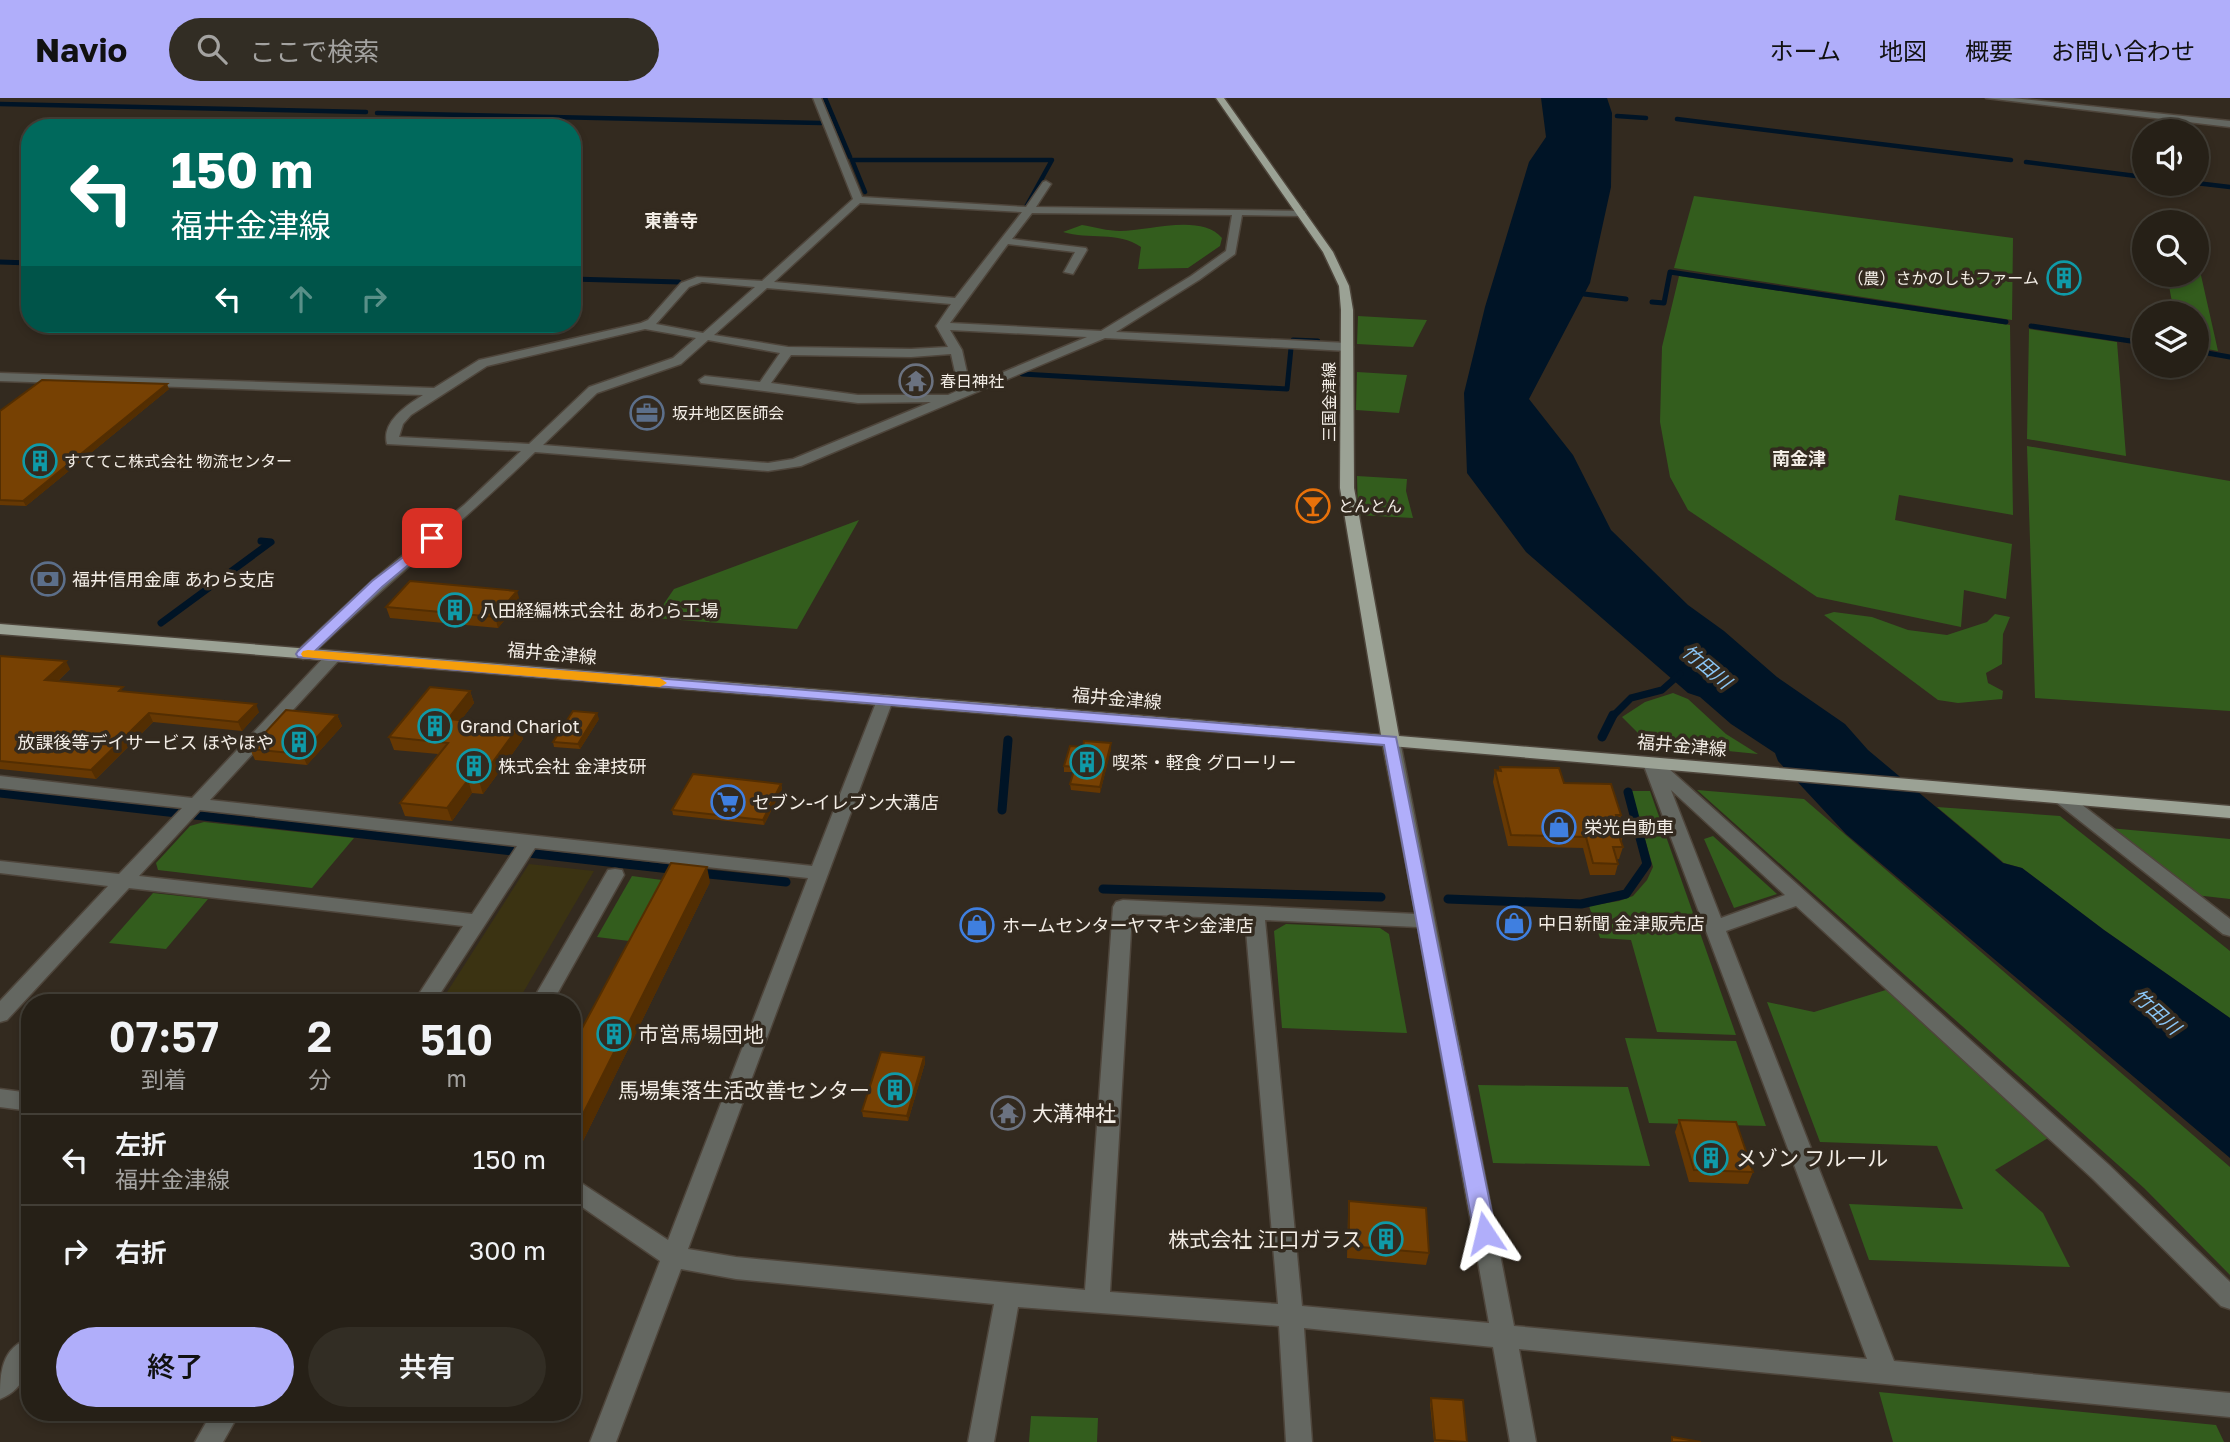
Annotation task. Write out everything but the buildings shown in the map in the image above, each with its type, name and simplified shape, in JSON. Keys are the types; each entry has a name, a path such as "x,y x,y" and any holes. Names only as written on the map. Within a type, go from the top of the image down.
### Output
{"main road":[{"name":"三国金津線","path":"1220,98 1328,252 1344,286 1347,310 1347,488 1391,741"},
{"name":"福井金津線","path":"0,629 1391,741 2230,812"}],"street":[{"path":"817,98 858,200"},
{"path":"1990,98 2230,124"},
{"path":"942,326 957,300 1031,210 1046,184"},
{"path":"303,654 377,584 469,508 593,390 677,361 858,200 1031,210 1301,213"},
{"path":"957,300 701,279 685,285 652,322 645,326 504,356 474,366 399,417 392,428 392,441 533,448 768,467 796,463 1104,334 1195,278 1231,251 1238,212"},
{"path":"1005,240 1082,250 1069,272"},
{"path":"645,326 789,351 911,353 956,350"},
{"path":"942,326 1347,347"},
{"path":"942,326 956,350 961,395"},
{"path":"762,386 789,351"},
{"path":"0,377 436,392"},
{"path":"705,380 858,399 961,395"},
{"path":"0,1014 333,657"},
{"path":"603,1442 817,873 885,700"},
{"path":"1391,741 1523,1442"},
{"path":"1660,764 1798,898 2101,1172 2230,1297"},
{"path":"1660,764 1714,927 1885,1372"},
{"path":"0,782 817,873"},
{"path":"2062,798 2230,929"},
{"path":"429,994 528,842"},
{"path":"0,867 476,921"},
{"path":"546,994 615,875"},
{"path":"1714,927 1798,898"},
{"path":"1097,1301 1123,907 1427,921"},
{"path":"1254,912 1291,1316 1299,1442"},
{"path":"0,1098 21,1101"},
{"path":"581,1193 674,1257 736,1268 1008,1296 1291,1316 2230,1405"},
{"path":"981,1442 1008,1296"},
{"path":"0,1387 21,1360"},
{"path":"208,1442 221,1421"}],"green space":[{"path":"1694,196 2013,238 2012,320 1674,268"},
{"path":"1082,225 1120,231 1174,225 1201,226 1222,238 1220,246 1188,268 1138,269 1141,247 1132,242 1113,237 1063,232"},
{"path":"1679,276 2010,325 2013,515 1899,495 1895,520 2012,544 2006,599 1964,590 1961,627 1817,597 1688,510 1670,477 1660,422 1662,347"},
{"path":"2169,287 2204,287 2207,301 2172,301"},
{"path":"2209,311 2218,351 2209,349"},
{"path":"1358,316 1427,320 1413,347 1357,344"},
{"path":"2029,329 2117,342 2126,456 2027,439"},
{"path":"1357,372 1407,375 1399,413 1356,410"},
{"path":"2027,446 2230,481 2230,711 2035,698"},
{"path":"1357,476 1407,479 1406,491 1413,518 1358,515"},
{"path":"859,520 797,629 654,618 674,589"},
{"path":"1834,612 1872,617 1908,630 1947,635 1987,622 1995,614 2010,617 2003,634 2002,664 1986,673 1988,683 2003,691 2002,699 1958,703 1938,700 1824,615"},
{"path":"1673,693 1688,699 1726,734 1758,754 1648,743 1622,717 1645,702"},
{"path":"1697,790 1804,799 2230,1167 2230,1275 2144,1188"},
{"path":"1631,791 1650,791 1736,1035 1657,1032 1631,940 1600,938 1589,906 1633,896 1647,880 1653,867"},
{"path":"1937,807 2060,816 2230,951 2230,1018 2104,930 2022,868 2004,863"},
{"path":"204,822 354,838 312,888 158,870 156,863 190,826"},
{"path":"2109,828 2230,839 2230,899 2195,895"},
{"path":"1713,836 1777,894 1734,908 1704,839"},
{"path":"632,876 662,880 629,941 597,937"},
{"path":"153,893 208,899 166,949 109,943"},
{"path":"1286,924 1380,928 1389,934 1407,1033 1282,1028 1274,931"},
{"path":"1889,989 2048,1138 1995,1170 2043,1213 2070,1267 1869,1260 1849,1204 1963,1209 1937,1146 1820,1142 1767,1002 1814,1012"},
{"path":"1625,1038 1736,1041 1766,1126 1649,1123"},
{"path":"1478,1085 1628,1087 1650,1166 1493,1163"},
{"path":"1879,1392 2216,1425 2224,1442 1893,1442"},
{"path":"1031,1416 1098,1418 1097,1442 1029,1442"}],"sand":[{"path":"529,864 594,871 522,994 446,994"}],"water":[{"name":"竹田川","path":"1541,98 1607,98 1612,113 1611,187 1590,283 1529,399 1573,455 1611,530 1688,605 1724,631 1777,677 1845,724 1868,750 2003,863 2022,868 2104,930 2230,1018 2230,1158 1846,834 1778,761 1775,753 1731,724 1700,697 1688,693 1526,552 1467,473 1464,393 1485,307 1529,162 1546,137"}],"waterway":[{"path":"825,98 850,157"},
{"path":"0,104 366,112"},
{"path":"377,113 821,123"},
{"path":"1617,116 1646,118"},
{"path":"1677,119 2011,160"},
{"path":"865,192 852,160 1052,160 1026,207"},
{"path":"2026,162 2132,175"},
{"path":"2209,185 2230,187"},
{"path":"0,262 21,263"},
{"path":"1652,302 1664,303 1670,272 2006,322"},
{"path":"581,279 679,282"},
{"path":"1584,294 1626,299"},
{"path":"2031,326 2132,341"},
{"path":"1293,340 1318,341"},
{"path":"1022,374 1287,389 1291,348"},
{"path":"2209,353 2230,357"},
{"path":"161,623 271,542 261,541"},
{"path":"1612,717 1631,698 1662,690 1680,674"},
{"path":"1602,737 1612,717"},
{"path":"1002,810 1008,740"},
{"path":"1448,899 1581,904 1626,894 1647,864 1628,792"},
{"path":"0,793 679,870"},
{"path":"699,873 786,882"},
{"path":"1103,889 1381,897"}],"slow traffic":[{"path":"308,654 660,683"}],"place":[{"name":"（農）さかのしもファーム","path":"2064,278"},
{"name":"春日神社","path":"916,381"},
{"name":"坂井地区医師会","path":"647,413"},
{"name":"すててこ株式会社 物流センター","path":"40,461"},
{"name":"とんとん","path":"1313,506"},
{"name":"福井信用金庫 あわら支店","path":"48,579"},
{"name":"八田経編株式会社 あわら工場","path":"455,610"},
{"name":"Grand Chariot","path":"435,726"},
{"name":"放課後等デイサービス ほやほや","path":"299,742"},
{"name":"喫茶・軽食 グローリー","path":"1087,762"},
{"name":"株式会社 金津技研","path":"474,766"},
{"name":"セブン-イレブン大溝店","path":"728,802"},
{"name":"栄光自動車","path":"1559,827"},
{"name":"中日新聞 金津販売店","path":"1514,923"},
{"name":"ホームセンターヤマキシ金津店","path":"977,925"},
{"name":"市営馬場団地","path":"614,1034"},
{"name":"馬場集落生活改善センター","path":"895,1090"},
{"name":"大溝神社","path":"1008,1113"},
{"name":"メゾン フルール","path":"1711,1158"},
{"name":"株式会社 江口ガラス","path":"1386,1239"}],"district":[{"name":"東善寺","path":"671,220"},
{"name":"南金津","path":"1799,458"}],"route":[{"path":"432,538 377,584 303,654 1391,741 1485,1233"}]}
